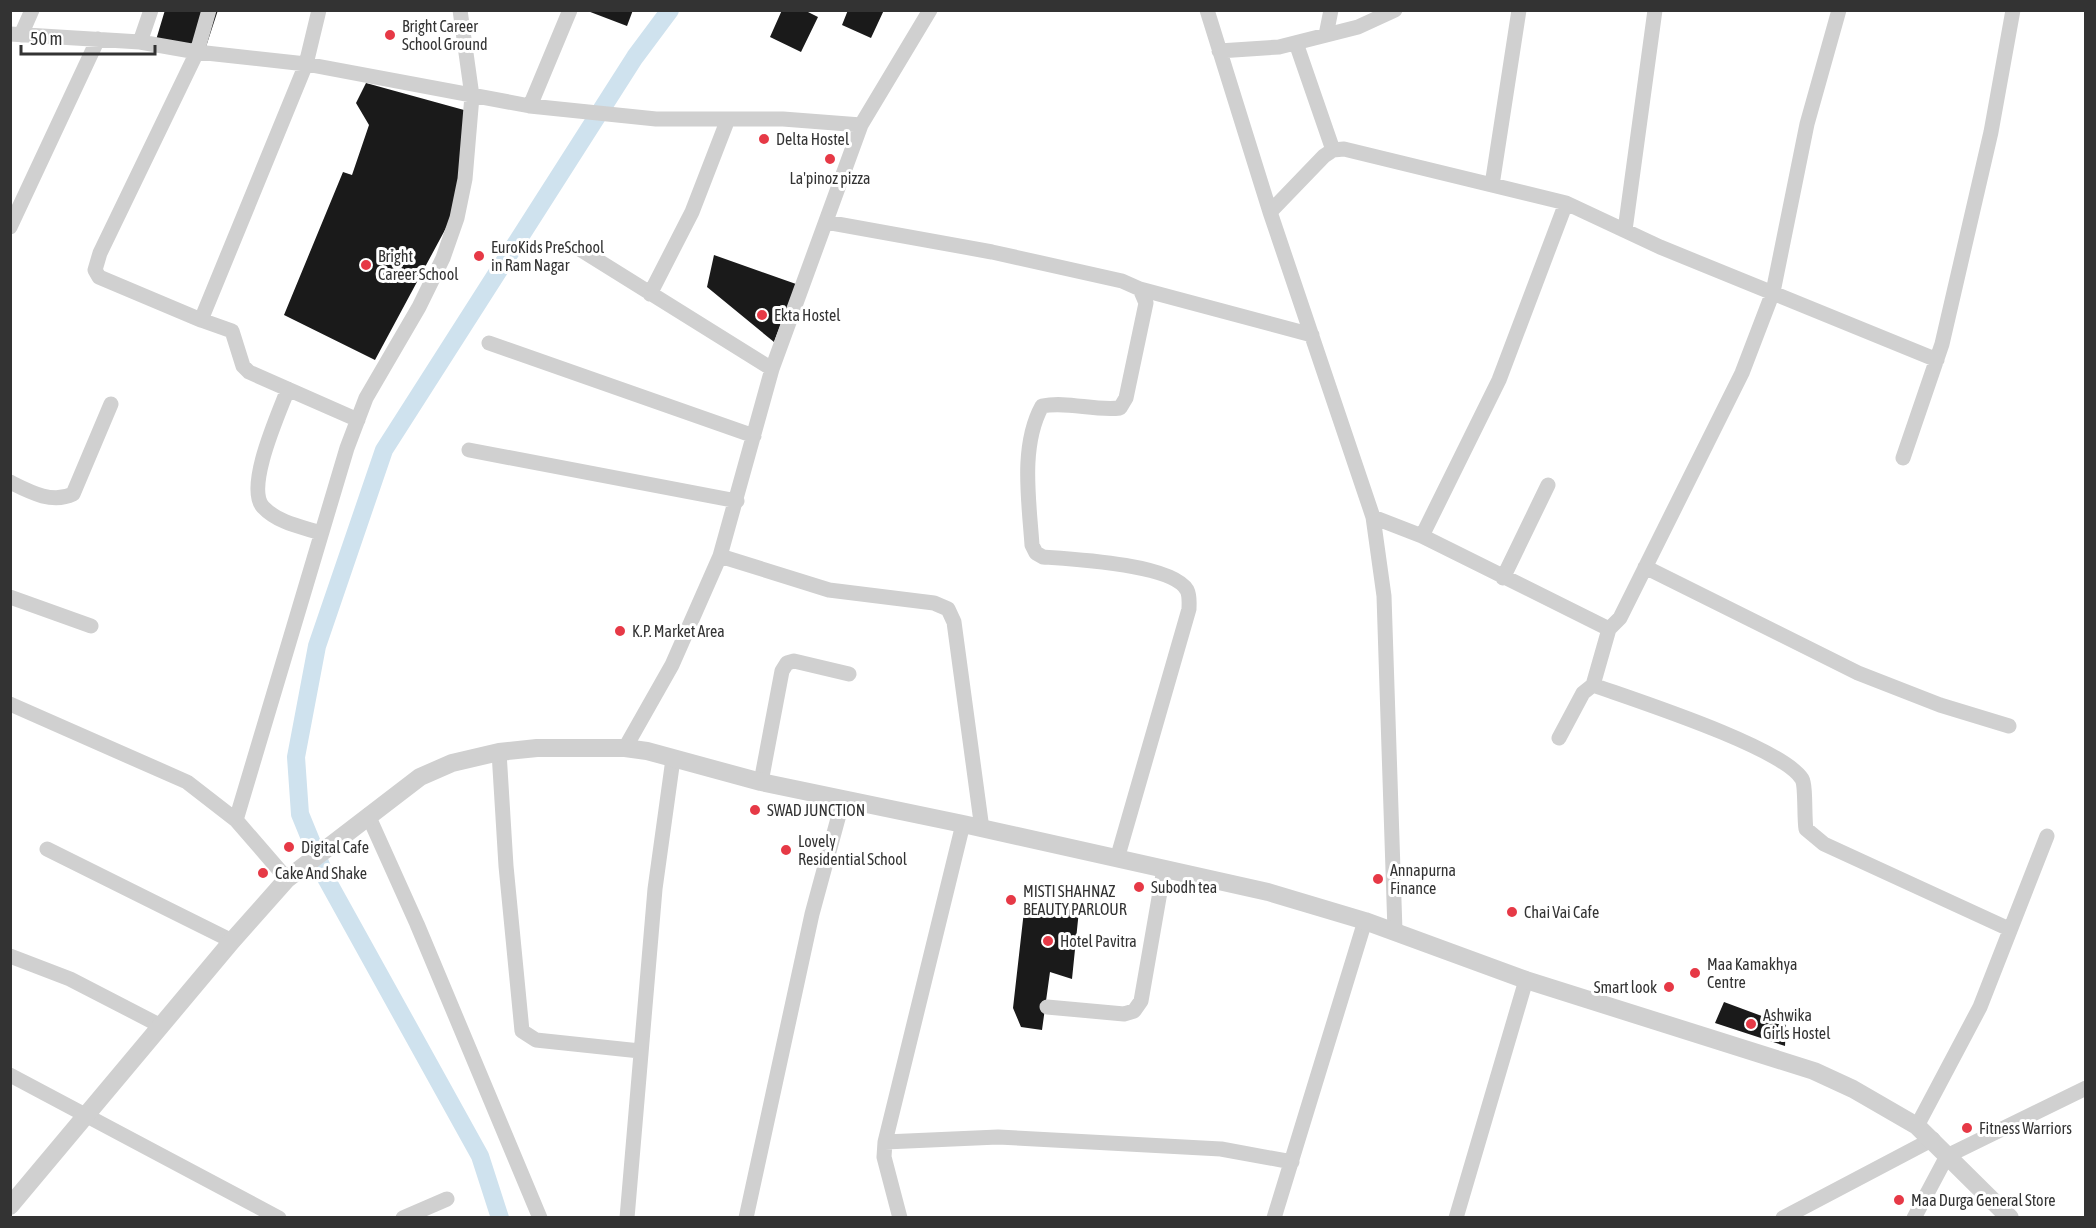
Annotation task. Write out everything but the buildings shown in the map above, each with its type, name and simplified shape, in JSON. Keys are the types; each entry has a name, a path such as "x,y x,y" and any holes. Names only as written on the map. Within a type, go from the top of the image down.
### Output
{"street":[{"path":"16,34 32,10"},
{"path":"140,42 151,10"},
{"path":"209,10 197,52 100,253 95,270 99,277 232,331 243,366 249,372 358,420"},
{"path":"201,320 306,64 319,10"},
{"path":"236,820 321,534 366,398 419,307 443,258 457,218 465,179 472,96 459,10"},
{"path":"530,106 570,10"},
{"path":"625,748 672,665 720,556 772,369 861,125 930,10"},
{"path":"1207,10 1270,212 1373,517 1384,596 1395,931"},
{"path":"1326,35 1331,10"},
{"path":"1219,51 1296,43 1358,27 1395,10"},
{"path":"1492,185 1519,10"},
{"path":"1624,230 1655,10"},
{"path":"1903,458 1937,360 1991,132 2013,10"},
{"path":"1558,738 1583,693 1593,685 1610,629 1620,618 1742,374 1773,292 1807,124 1837,11"},
{"path":"16,34 140,42 197,52 306,64 530,106 585,112 656,119 783,119 861,125"},
{"path":"10,227 98,39"},
{"path":"1296,43 1333,150"},
{"path":"650,294 692,212 728,119"},
{"path":"1270,212 1333,150 1344,149 1566,203 1624,230 1937,360"},
{"path":"1422,536 1499,380 1566,203"},
{"path":"826,222 992,252 1122,281 1140,289 1312,335"},
{"path":"581,250 772,369"},
{"path":"1117,859 1186,620 1189,599 1187,591 1180,584 1146,570 1116,563 1043,557 1036,553 1032,545 1028,482 1036,416 1042,406 1054,403 1107,410 1120,408 1126,398 1146,303 1140,289"},
{"path":"489,343 754,436"},
{"path":"288,389 260,467 258,498 262,507 279,520 321,534"},
{"path":"10,482 49,497 62,499 73,494 111,404"},
{"path":"469,450 737,501"},
{"path":"1503,578 1548,485"},
{"path":"1373,517 1422,536 1610,629"},
{"path":"720,556 829,590 934,603 948,609 954,622 982,829"},
{"path":"1645,567 1858,673 1940,705 2009,726"},
{"path":"10,597 91,626"},
{"path":"761,782 782,671 787,663 794,661 849,674"},
{"path":"1593,685 1757,747 1792,767 1803,781 1806,829 1824,844 2009,929"},
{"path":"10,704 187,782 236,820 287,879"},
{"path":"10,1206 231,941 287,879 368,815 420,777 452,764 499,752 625,748 761,782 1268,892 1395,931 1526,980 1814,1071 1917,1126 1933,1138 1947,1156 2010,1218"},
{"path":"499,752 506,866 522,1031 536,1040 640,1051"},
{"path":"627,1218 655,890 673,759"},
{"path":"746,1218 812,914 843,800"},
{"path":"368,815 417,924 540,1218"},
{"path":"900,1218 884,1157 885,1142 963,824"},
{"path":"1917,1126 1980,1007 2047,836"},
{"path":"47,849 231,941"},
{"path":"1047,1007 1124,1014 1134,1011 1141,1001 1164,869"},
{"path":"1274,1218 1365,921"},
{"path":"10,956 70,979 161,1026"},
{"path":"1456,1218 1526,980"},
{"path":"10,1075 279,1218"},
{"path":"1914,1218 1947,1156 2085,1088"},
{"path":"885,1142 998,1137 1221,1149 1292,1162"},
{"path":"1783,1218 1933,1138"},
{"path":"403,1218 424,1214 447,1199"}],"waterway":[{"path":"500,1218 480,1156 327,880 300,814 296,757 317,646 384,450 635,57 670,10"}],"place":[{"name":"Bright Career School Ground","path":"390,35"},
{"name":"Delta Hostel","path":"764,139"},
{"name":"La'pinoz pizza","path":"830,159"},
{"name":"EuroKids PreSchool in Ram Nagar","path":"479,256"},
{"name":"Bright Career School","path":"366,265"},
{"name":"Ekta Hostel","path":"762,315"},
{"name":"K.P. Market Area","path":"620,631"},
{"name":"SWAD JUNCTION","path":"755,810"},
{"name":"Digital Cafe","path":"289,847"},
{"name":"Lovely Residential School","path":"786,850"},
{"name":"Cake And Shake","path":"263,873"},
{"name":"Annapurna Finance","path":"1378,879"},
{"name":"Subodh tea","path":"1139,887"},
{"name":"MISTI SHAHNAZ BEAUTY PARLOUR","path":"1011,900"},
{"name":"Chai Vai Cafe","path":"1512,912"},
{"name":"Hotel Pavitra","path":"1048,941"},
{"name":"Maa Kamakhya Centre","path":"1695,973"},
{"name":"Smart look","path":"1669,987"},
{"name":"Ashwika Girls Hostel","path":"1751,1024"},
{"name":"Fitness Warriors","path":"1967,1128"},
{"name":"Maa Durga General Store","path":"1899,1200"}]}
